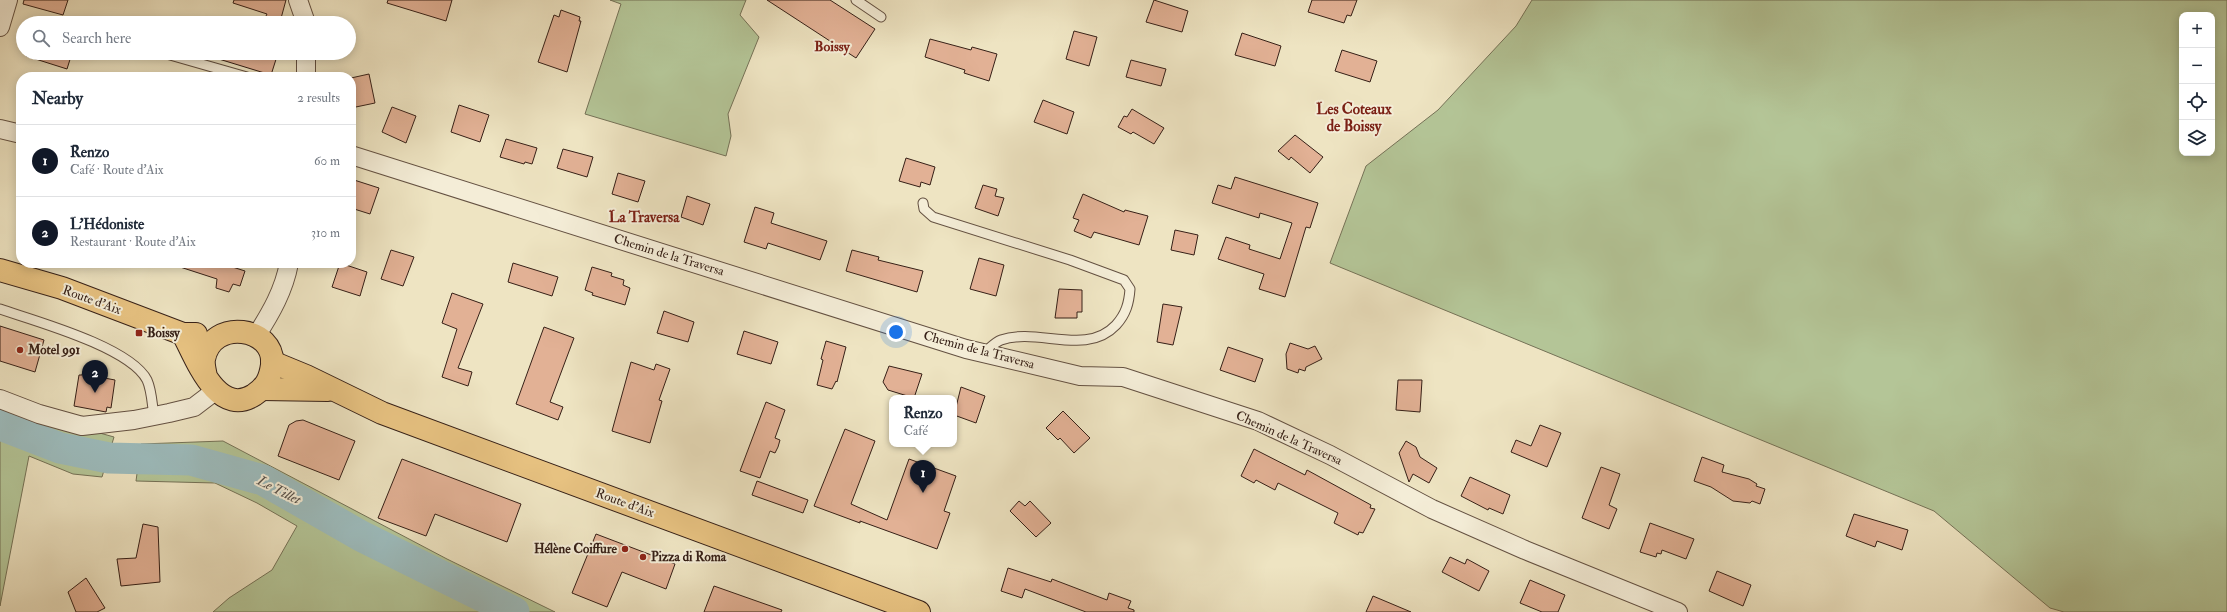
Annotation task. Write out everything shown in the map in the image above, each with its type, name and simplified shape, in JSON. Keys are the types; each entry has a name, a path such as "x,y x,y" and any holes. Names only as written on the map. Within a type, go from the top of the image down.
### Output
{"main road":[{"name":"Route d'Aix","path":"0,270 69,290 183,334 222,335"},
{"path":"183,334 210,384 225,397 243,399 262,389 270,378 272,362 267,347 256,336 245,331 236,331 222,335 211,343 205,354 204,361 210,384"},
{"name":"Route d'Aix","path":"272,362 306,376 382,413 919,612"},
{"name":"Route d'Aix","path":"262,389 333,390"}],"street":[{"path":"0,27 8,0"},
{"path":"298,0 304,16"},
{"path":"306,60 306,72"},
{"path":"0,130 16,133"},
{"name":"Chemin de la Traversa","path":"356,157 984,353 1080,376 1123,377 1258,421 1330,455 1432,509 1525,550 1678,612"},
{"path":"256,336 271,313 287,276 288,268"},
{"path":"0,399 39,414 82,426 154,416 194,407 210,384"}],"lane":[{"path":"856,0 881,17"},
{"path":"188,60 230,72"},
{"path":"922,203 924,209 933,217 1070,260 1124,280 1130,289 1124,316 1109,332 1089,340 1023,338 1000,340 984,353"},
{"path":"0,309 81,337 131,364 146,380 154,416"}],"green space":[{"path":"610,0 746,0 740,15 759,37 728,114 731,136 726,156 585,114 621,4"},
{"path":"1532,0 2227,0 2227,612 2064,612 2050,608 1934,511 1330,263 1366,166 1438,110 1516,26"},
{"path":"0,405 114,437 102,477 73,474 29,456 0,606"},
{"path":"223,441 447,559 555,612 213,612 229,598 272,570 297,526 257,503 215,483 136,481 141,444"}],"building":[{"path":"24,0 68,0 63,15 23,4"},
{"path":"234,0 286,0 282,16 266,16 267,14 233,3"},
{"path":"388,0 452,0 446,21 387,3"},
{"path":"767,0 830,0 875,29 856,58"},
{"path":"1154,0 1188,11 1182,32 1146,22"},
{"path":"1312,0 1357,0 1351,16 1347,15 1344,23 1308,12"},
{"path":"561,10 580,17 579,21 581,21 567,72 538,62 554,15 559,17"},
{"path":"1074,31 1097,37 1089,66 1066,59"},
{"path":"1242,33 1281,46 1275,66 1235,55"},
{"path":"930,39 971,50 972,47 997,54 989,81 964,73 965,70 925,57"},
{"path":"1342,50 1377,61 1370,82 1335,71"},
{"path":"39,60 70,60 67,69"},
{"path":"222,60 276,60 272,72 261,72"},
{"path":"1131,60 1166,69 1161,86 1126,77"},
{"path":"369,74 375,103 356,107 356,77"},
{"path":"1043,100 1074,112 1067,134 1034,122"},
{"path":"459,105 489,115 480,142 451,132"},
{"path":"392,107 416,116 406,143 382,132"},
{"path":"1132,109 1164,128 1154,144 1133,132 1131,134 1118,127 1124,116 1127,117"},
{"path":"1295,135 1323,157 1310,173 1291,157 1289,160 1278,151"},
{"path":"506,139 537,148 532,164 525,162 524,164 500,157"},
{"path":"563,149 593,157 587,177 557,168"},
{"path":"906,158 935,167 930,185 921,182 920,187 899,181"},
{"path":"618,173 645,181 638,202 612,194"},
{"path":"1235,177 1318,203 1310,228 1306,227 1285,297 1259,289 1264,274 1218,259 1226,237 1250,245 1249,249 1280,259 1292,223 1260,213 1259,218 1212,203 1218,185 1231,189"},
{"path":"356,181 379,188 370,214 356,210"},
{"path":"983,185 997,189 995,196 1004,198 998,216 975,208"},
{"path":"1083,194 1124,212 1125,210 1148,216 1139,245 1094,232 1091,238 1074,231 1079,220 1073,218"},
{"path":"687,196 710,204 703,225 681,217"},
{"path":"755,207 774,213 771,223 827,241 820,260 768,243 766,249 744,242"},
{"path":"1175,230 1198,235 1194,255 1171,250"},
{"path":"391,250 414,257 403,286 381,279"},
{"path":"852,250 879,257 878,260 923,271 917,292 846,271"},
{"path":"979,258 1004,265 996,296 970,289"},
{"path":"513,263 558,277 552,296 508,282"},
{"path":"592,267 612,273 611,276 624,280 623,285 630,288 625,305 592,295 593,293 585,290"},
{"path":"183,268 236,268 245,271 240,286 233,284 229,292 216,288 217,279"},
{"path":"338,268 355,268 367,272 360,296 332,287"},
{"path":"1059,289 1082,290 1082,312 1077,312 1077,318 1055,318"},
{"path":"452,293 483,304 458,368 472,372 468,386 442,377 457,329 442,323"},
{"path":"1163,304 1182,307 1173,345 1157,342"},
{"path":"664,311 694,322 688,342 657,333"},
{"name":"Motel 991","path":"0,326 44,340 35,372 0,361"},
{"path":"544,327 574,338 550,402 563,407 558,420 516,404"},
{"path":"744,331 778,342 771,364 737,354"},
{"path":"826,341 846,347 837,382 836,381 832,389 817,385 823,360 821,359"},
{"path":"1290,343 1308,349 1315,346 1322,359 1306,367 1305,371 1299,369 1298,373 1287,369 1286,354"},
{"path":"1228,347 1263,359 1255,382 1220,370"},
{"path":"631,362 654,370 656,364 670,369 659,400 662,401 650,443 612,431"},
{"path":"889,366 922,374 915,395 904,395 888,390 883,382"},
{"path":"83,371 100,374 99,377 115,380 111,408 107,407 106,412 74,406 79,375 82,375"},
{"path":"1398,380 1422,380 1420,412 1396,410"},
{"path":"961,387 985,396 976,423 957,416 957,403"},
{"path":"766,402 785,410 775,438 780,440 778,447 775,453 770,451 760,478 740,471"},
{"path":"1063,411 1090,438 1074,453 1060,438 1058,440 1046,428"},
{"path":"303,420 355,441 339,480 278,456 289,425 296,421"},
{"path":"1540,425 1561,433 1547,467 1511,452 1516,440 1531,446"},
{"path":"845,429 875,441 851,504 887,520 909,459 956,476 944,511 950,513 937,549 814,506"},
{"path":"1406,441 1416,447 1420,457 1437,468 1429,483 1413,474 1409,482 1399,453"},
{"path":"1254,449 1305,475 1307,470 1371,505 1370,508 1375,509 1363,533 1359,532 1358,535 1334,523 1338,513 1278,483 1275,490 1256,480 1254,483 1241,476"},
{"path":"1702,457 1724,465 1722,472 1749,479 1757,484 1756,486 1765,489 1760,504 1752,501 1750,503 1733,501 1711,487 1694,481"},
{"path":"402,459 521,504 507,542 435,514 426,536 378,518"},
{"path":"1601,467 1620,474 1609,505 1617,509 1609,529 1582,518"},
{"path":"1470,477 1510,495 1503,514 1489,508 1488,510 1461,496"},
{"path":"757,481 808,500 803,513 752,495"},
{"path":"1019,501 1025,506 1030,501 1051,523 1036,537 1010,511"},
{"path":"1854,514 1908,530 1902,550 1877,541 1875,547 1846,536"},
{"path":"1650,523 1694,539 1686,559 1662,550 1661,554 1657,553 1656,557 1640,552"},
{"path":"143,524 158,527 160,582 121,586 117,559 136,558"},
{"path":"596,534 675,564 666,589 622,572 607,607 572,593"},
{"path":"1450,557 1465,564 1467,559 1489,571 1479,591 1442,572"},
{"path":"1008,568 1051,582 1052,579 1107,600 1109,593 1131,601 1128,608 1134,610 1134,612 1086,612 1025,589 1022,598 1001,591"},
{"path":"1717,571 1751,585 1743,606 1709,591"},
{"path":"86,578 105,608 97,612 76,612 68,592"},
{"path":"1530,580 1565,595 1558,612 1542,612 1520,603"},
{"path":"714,586 782,610 781,612 704,612"},
{"path":"1373,596 1411,612 1366,612"}],"waterway":[{"name":"Le Tillet","path":"0,425 60,448 109,458 191,460 263,480 361,536 514,612"}],"place":[{"name":"Boissy","path":"139,333"},
{"name":"Motel 991","path":"20,350"},
{"name":"L'Hédoniste","path":"95,393"},
{"name":"Renzo","path":"923,493"},
{"name":"Hélène Coiffure","path":"625,549"},
{"name":"Pizza di Roma","path":"643,557"}],"district":[{"name":"Boissy","path":"832,46"},
{"name":"Les Coteaux de Boissy","path":"1354,118"},
{"name":"La Traversa","path":"644,217"}]}
